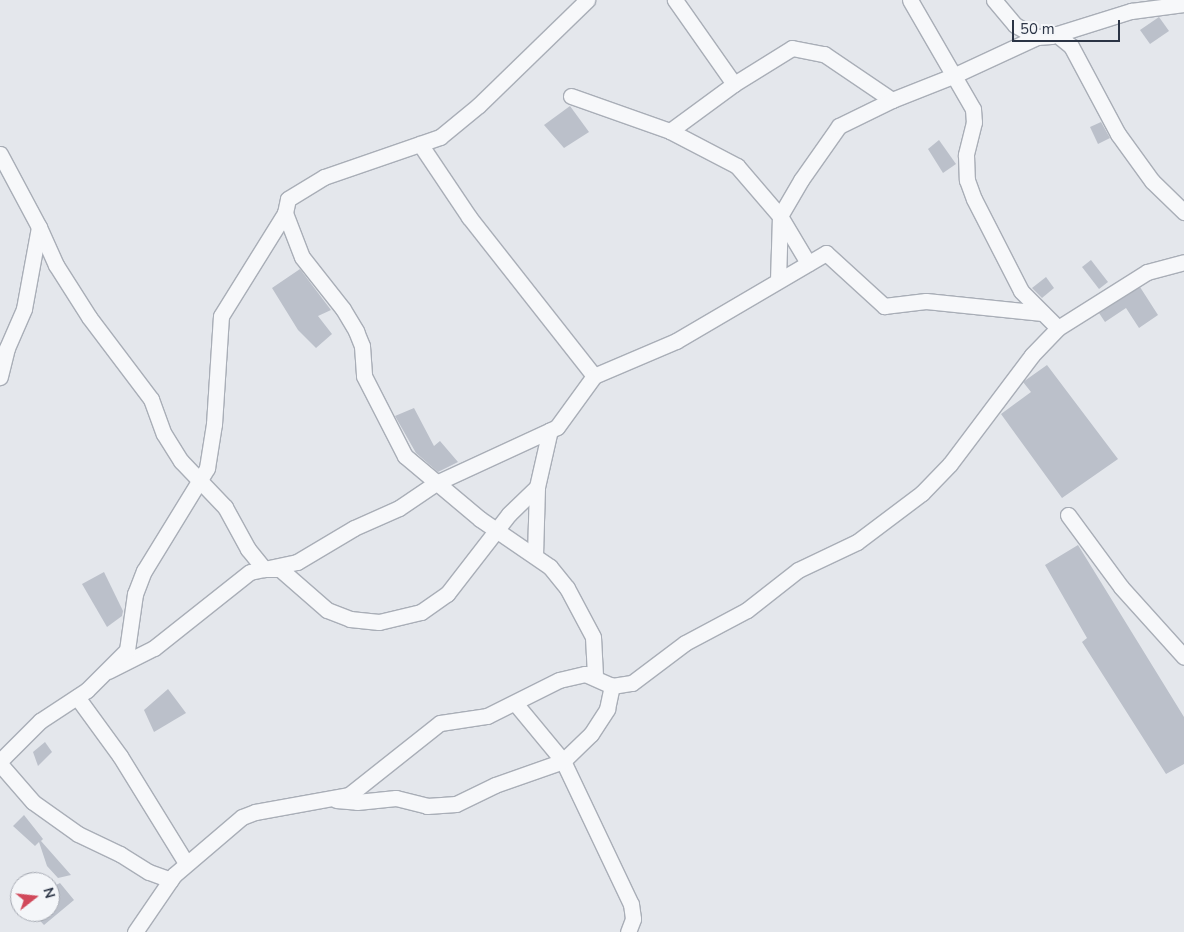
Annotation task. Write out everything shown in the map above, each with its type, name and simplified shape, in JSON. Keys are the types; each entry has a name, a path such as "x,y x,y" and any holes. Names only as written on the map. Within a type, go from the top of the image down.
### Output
{"street":[{"path":"131,654 135,594 144,571 201,482 212,443 221,316 284,213 288,199 324,177 440,137 460,123 587,0"},
{"path":"675,0 734,84"},
{"path":"910,0 973,109 974,122 966,155 967,180 1021,291 1058,328"},
{"path":"994,0 1015,26 1037,37"},
{"path":"778,280 780,216 839,126 892,100 955,75 1037,37 1056,34 1132,12 1184,4"},
{"path":"1071,46 1075,28"},
{"path":"1056,34 1071,46 1118,134 1152,181 1184,212"},
{"path":"670,131 734,84 792,48 824,54 892,100"},
{"path":"571,96 670,131 737,166 780,216 808,263"},
{"path":"420,144 469,217 594,376"},
{"path":"0,154 40,227 56,265 88,317 150,399 164,434 181,461 225,507 248,550 264,569 280,569 328,610 350,619 380,622 421,612 447,594 498,531 537,487"},
{"path":"284,213 302,256 343,309 356,331 362,346 364,376 405,456 436,483 498,531 535,555 567,588 583,614 593,637 595,676"},
{"path":"0,377 7,348 24,309 40,227"},
{"path":"171,880 149,872 120,854 78,834 33,802 0,763 40,721 77,697 131,654 154,648 250,572 297,562 354,528 399,508 436,483 557,427 594,376 676,341 778,280 826,254 884,306 926,301 1042,313"},
{"path":"335,800 363,785 440,724 487,716 559,680 585,674 595,676 612,686 632,683 686,643 747,610 798,570 857,542 885,523 922,492 950,464 1032,355 1058,328 1147,272 1184,262"},
{"path":"535,555 537,487 550,430"},
{"path":"1068,515 1121,587 1184,657"},
{"path":"135,932 171,880 186,863 231,825 255,812 335,800 357,802 396,798 427,806 456,804 504,781 563,760 591,734 607,710 612,686"},
{"path":"77,697 120,756 186,863"},
{"path":"515,703 563,760 631,904 633,918 628,932"}],"building":[{"path":"1159,17 1169,31 1150,44 1140,30"},
{"path":"570,106 589,132 564,148 544,125"},
{"path":"1101,122 1110,138 1098,144 1090,127"},
{"path":"939,140 956,164 943,173 928,149"},
{"path":"1091,260 1108,282 1099,289 1082,267"},
{"path":"300,269 331,310 318,316 332,334 316,348 298,330 272,288"},
{"path":"1046,277 1054,288 1042,298 1032,288"},
{"path":"1140,287 1158,315 1139,328 1126,308 1105,322 1099,313"},
{"path":"1047,365 1118,459 1062,498 1001,414 1031,392 1023,382"},
{"path":"414,408 434,446 440,441 458,462 438,472 416,453 395,416"},
{"path":"1078,545 1184,717 1184,764 1166,774 1082,642 1087,638 1045,565"},
{"path":"104,572 123,611 122,616 107,627 82,584"},
{"path":"168,689 186,713 154,732 144,710"},
{"path":"45,742 52,752 38,766 33,752"},
{"path":"24,815 43,839 41,841 71,875 60,878 60,872 52,872 47,866 39,842 35,846 13,826"},
{"path":"60,883 74,900 60,912"}]}
